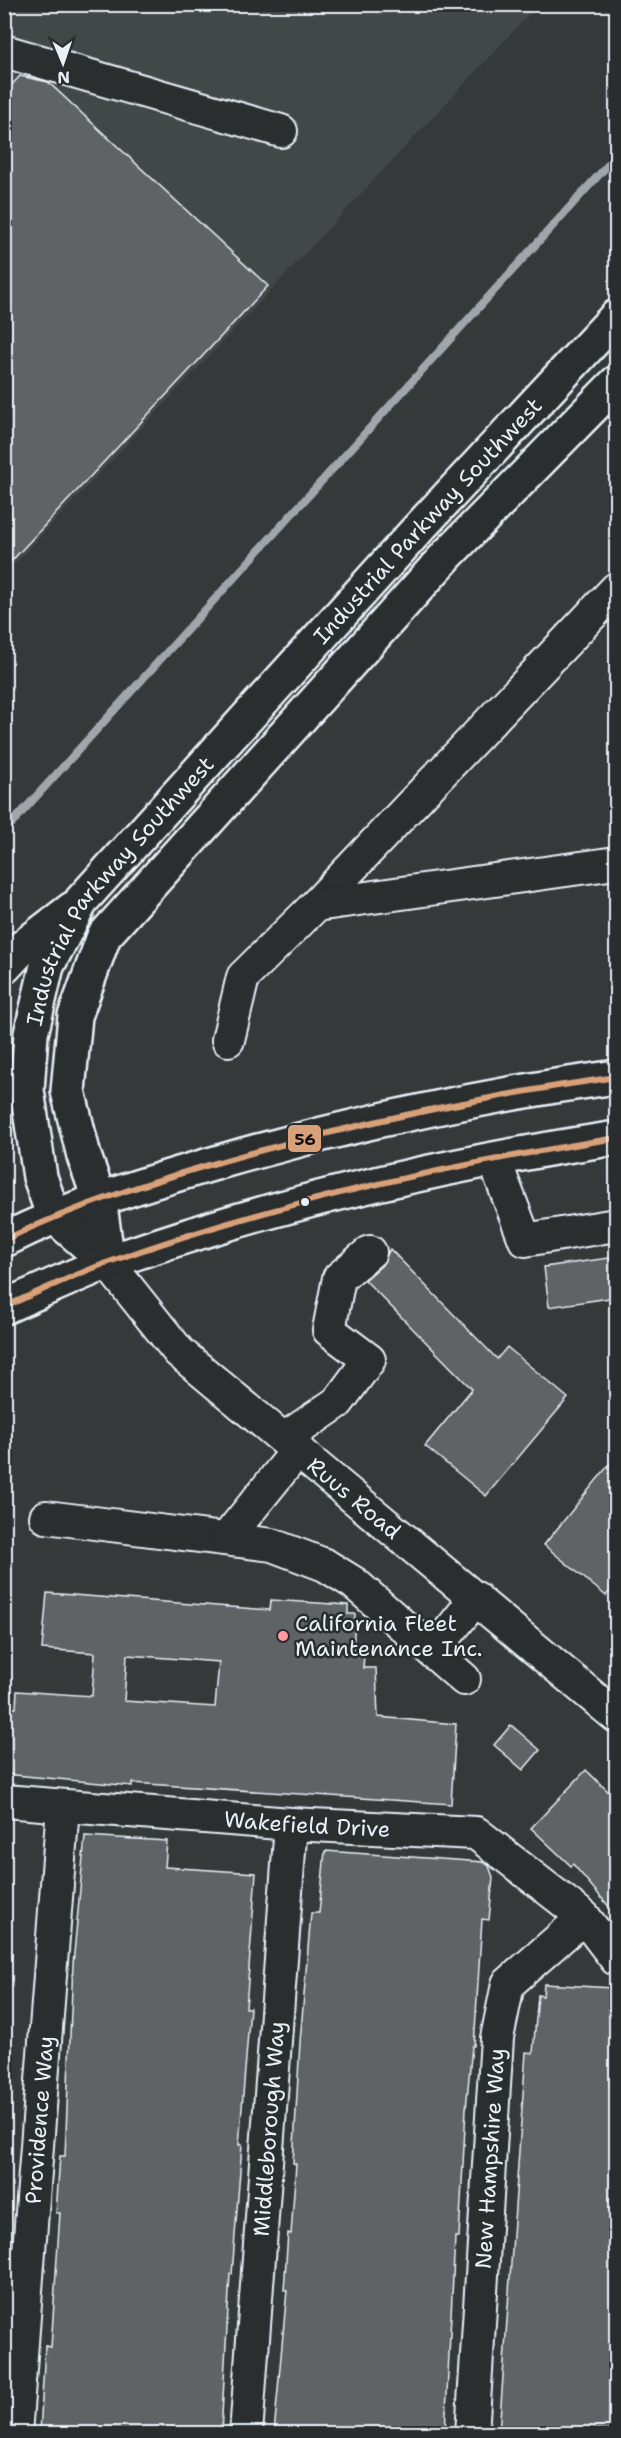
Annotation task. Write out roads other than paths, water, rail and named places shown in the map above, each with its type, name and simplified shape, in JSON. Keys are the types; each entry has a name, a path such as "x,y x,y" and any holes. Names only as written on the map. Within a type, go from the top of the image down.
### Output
{"main road":[{"name":"Industrial Parkway Southwest","path":"53,1215 40,1177 27,1090 31,1034 47,966 82,900 418,529 616,317"},
{"name":"Industrial Parkway Southwest","path":"108,1263 99,1198 84,1156 68,1091 75,1016 104,936 447,555 616,383"},
{"path":"4,967 24,946 82,900"},
{"path":"4,1240 53,1215 99,1198 286,1143 513,1091 616,1077"},
{"path":"4,1307 108,1263 304,1202 494,1158 616,1138"},
{"path":"53,1215 108,1263"}],"street":[{"path":"4,51 281,131"},
{"path":"228,1040 243,977 316,905 616,589"},
{"path":"316,905 616,863"},
{"path":"494,1158 525,1240 616,1226"},
{"path":"226,1539 291,1444 338,1402 369,1360 330,1330 339,1278 370,1252"},
{"name":"Ruus Road","path":"108,1263 179,1353 616,1716"},
{"path":"46,1517 272,1545 325,1565 354,1582 464,1679"},
{"path":"433,1652 476,1598"},
{"name":"Wakefield Drive","path":"4,1800 291,1824 476,1833 584,1917 616,1959"},
{"name":"Providence Way","path":"15,2433 63,1806"},
{"name":"Middleborough Way","path":"246,2433 291,1824"},
{"name":"New Hampshire Way","path":"472,2433 497,2038 508,1984 584,1917"}],"waterway":[{"path":"4,832 616,156"}],"place":[{"name":"California Fleet Maintenance Inc.","path":"283,1636"}]}
